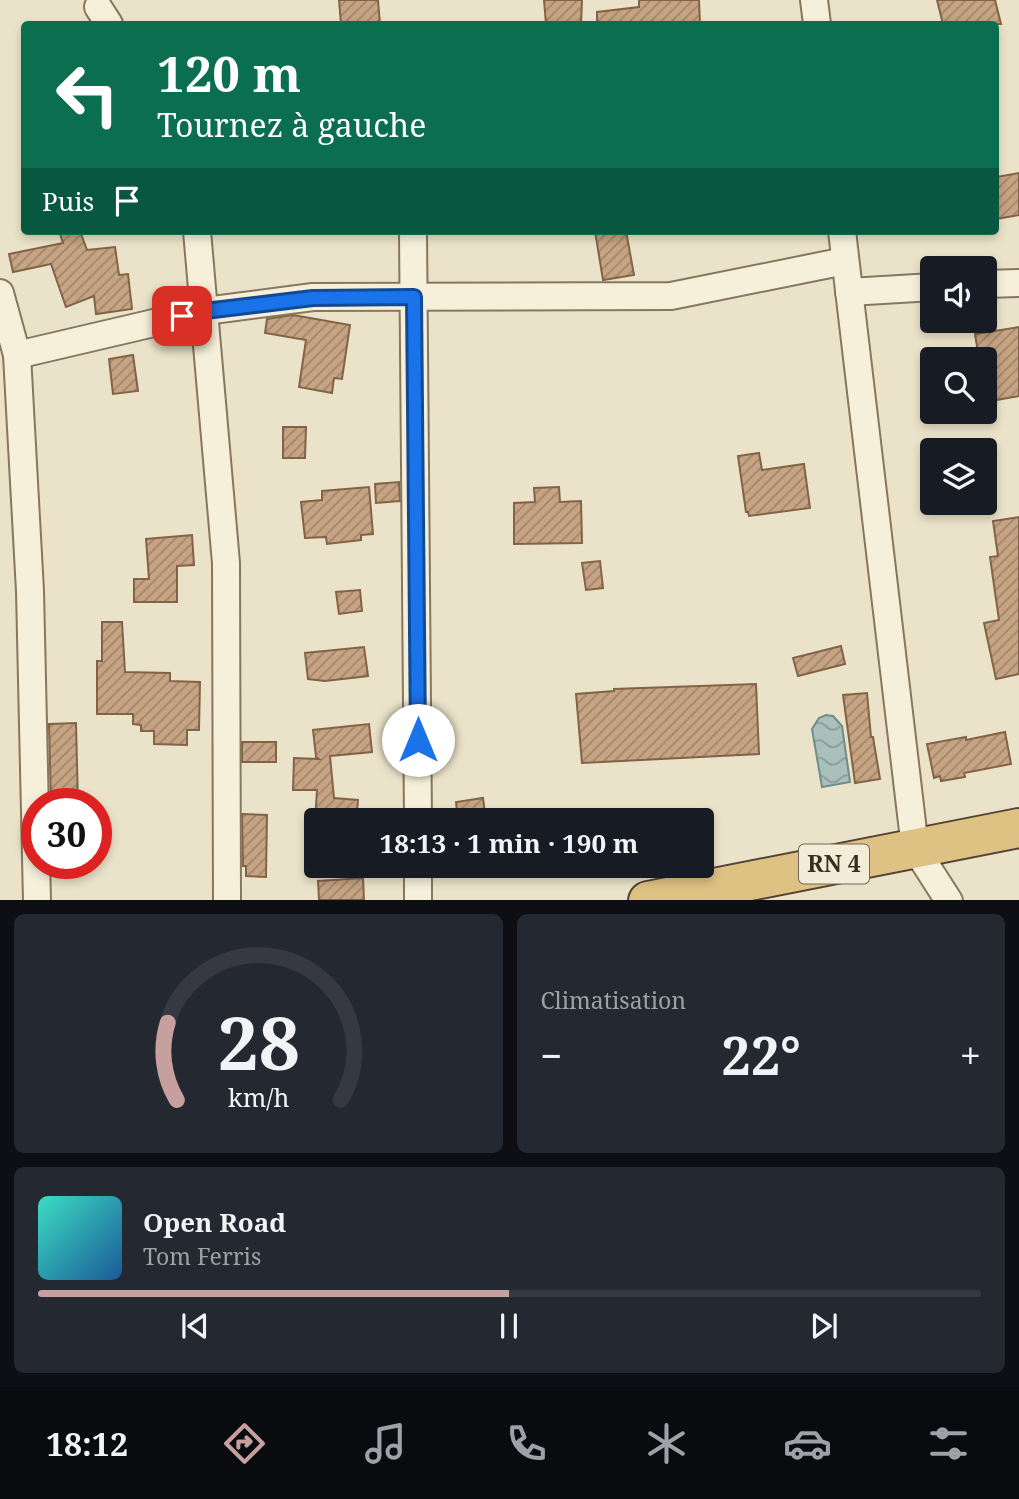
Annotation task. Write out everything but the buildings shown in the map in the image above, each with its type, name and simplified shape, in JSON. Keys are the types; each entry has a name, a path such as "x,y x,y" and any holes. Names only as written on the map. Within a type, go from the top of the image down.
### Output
{"highway":[{"name":"RN 4","path":"653,900 1019,828"}],"street":[{"path":"814,0 817,21"},
{"path":"197,235 226,563 227,900"},
{"path":"413,235 418,808"},
{"path":"842,235 915,848 948,900"},
{"path":"17,355 205,311 313,298 671,296 845,261"},
{"path":"997,284 1019,283"},
{"path":"849,292 920,288"},
{"path":"0,293 17,355 30,591 37,900"},
{"path":"418,878 418,900"}],"water":[{"path":"833,716 842,726 850,782 822,787 812,729 819,718"}],"route":[{"path":"182,316 313,298 414,297 418,740"}]}
